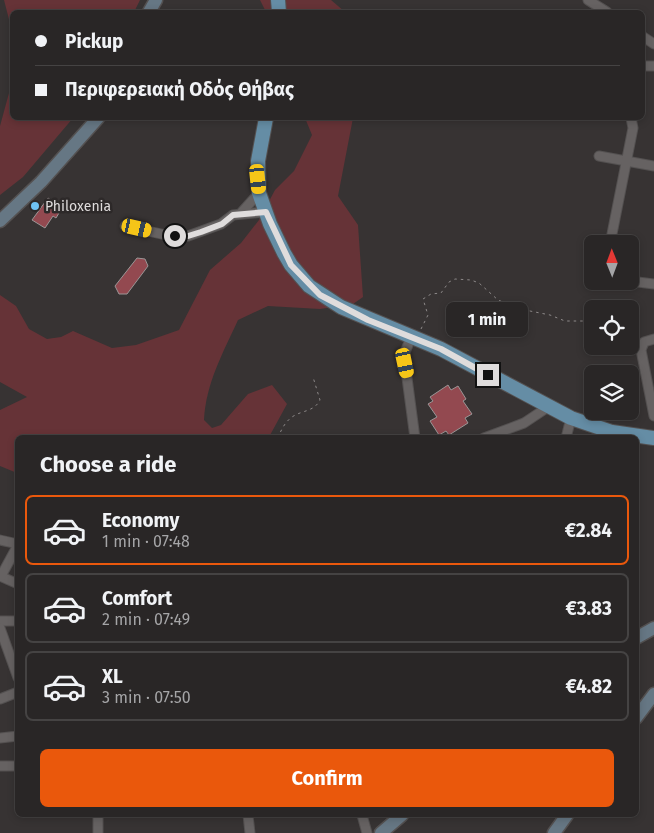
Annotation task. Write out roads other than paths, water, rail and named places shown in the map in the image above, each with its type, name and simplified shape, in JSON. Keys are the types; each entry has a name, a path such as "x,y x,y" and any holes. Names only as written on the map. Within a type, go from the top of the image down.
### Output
{"main road":[{"path":"266,120 258,161 260,193 266,212 291,265 309,286 341,307 441,349 571,418 612,432 633,435"},
{"path":"639,436 654,438"}],"street":[{"path":"588,0 604,10"},
{"path":"0,221 41,182 96,120"},
{"path":"612,235 633,128 631,120"},
{"path":"599,156 654,166"},
{"path":"240,214 260,193"},
{"path":"125,226 175,236 188,236 240,214 266,212"},
{"path":"639,282 654,284"},
{"path":"413,338 404,355 415,435"},
{"path":"654,339 644,342 641,350 654,416"},
{"path":"496,435 524,423 548,407"},
{"path":"567,435 571,418"},
{"path":"0,540 15,544"},
{"path":"15,550 1,576 15,583"},
{"path":"0,621 15,621"},
{"path":"0,628 3,642 15,671"},
{"path":"639,636 654,628"},
{"path":"0,699 15,693"},
{"path":"639,714 654,694"},
{"path":"0,738 15,736"},
{"path":"0,766 15,766"},
{"path":"98,817 98,833"},
{"path":"248,817 250,833"},
{"path":"363,817 367,833"},
{"path":"381,833 400,817"},
{"path":"554,833 566,817"}],"place":[{"name":"Philoxenia","path":"35,206"}]}
